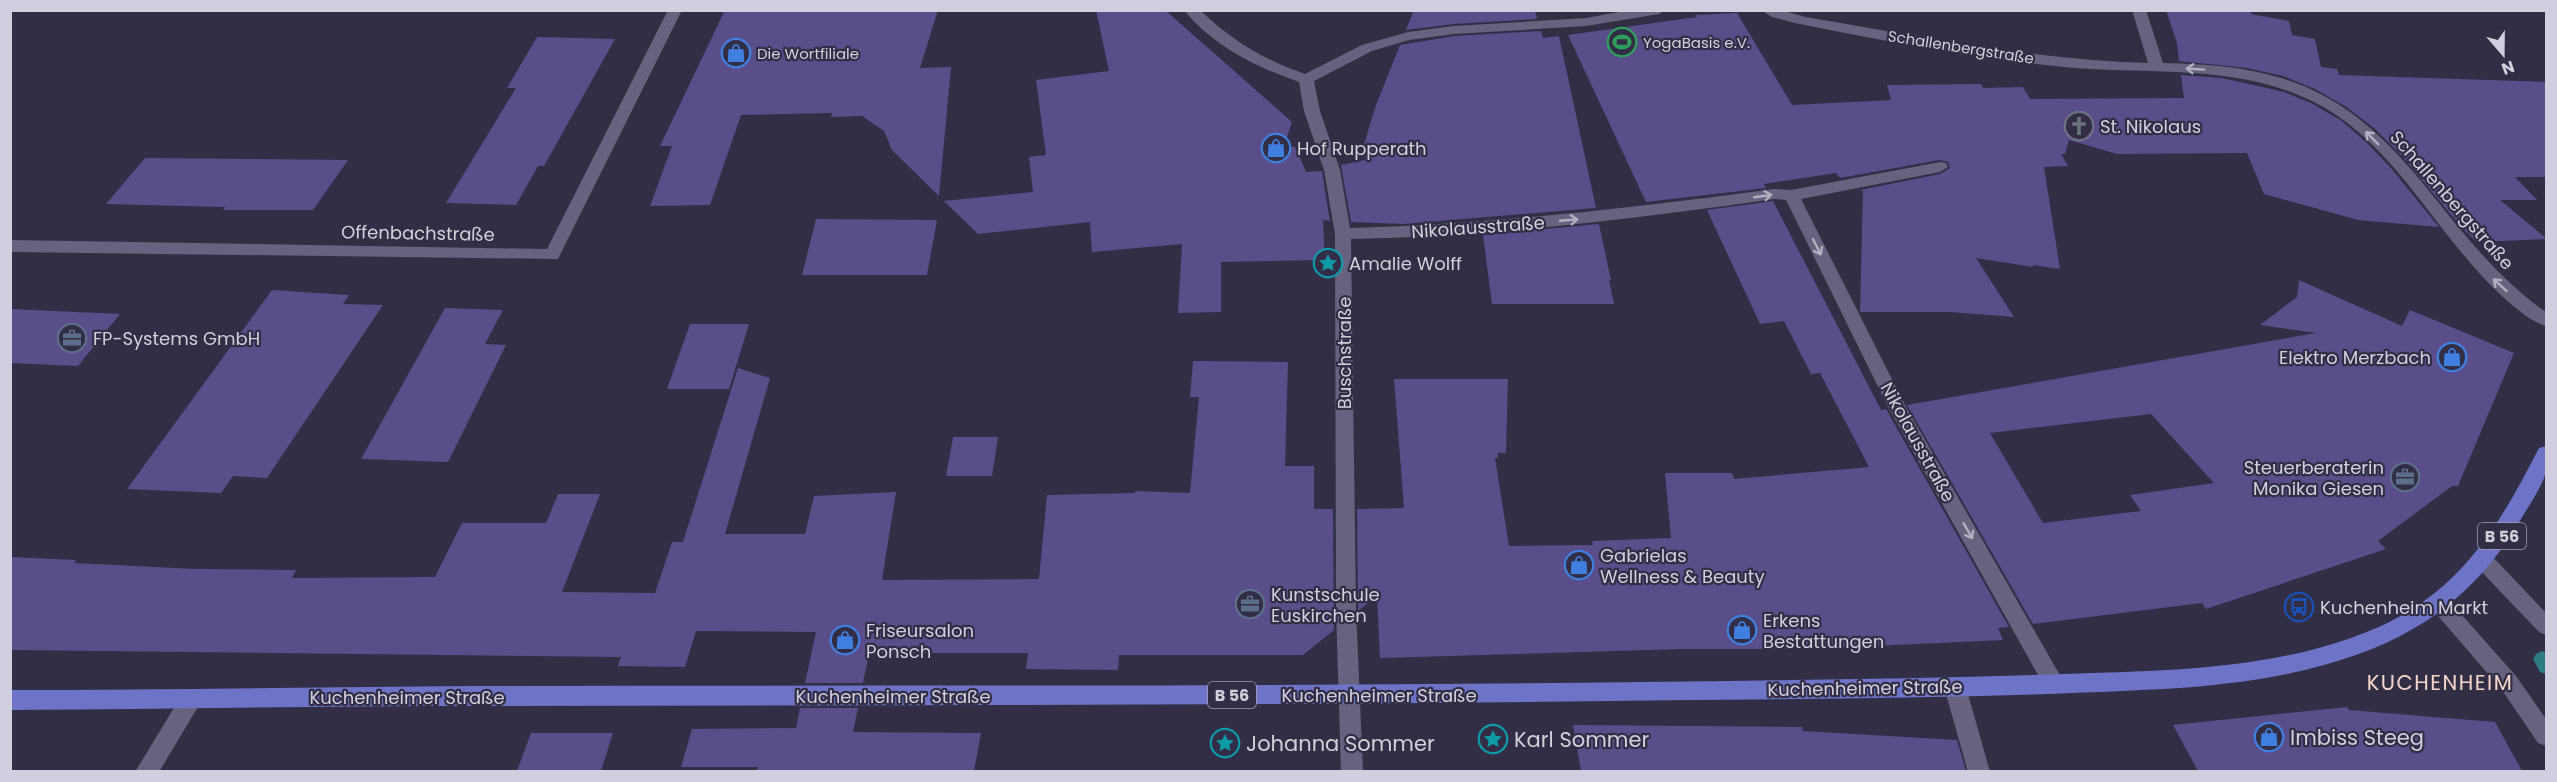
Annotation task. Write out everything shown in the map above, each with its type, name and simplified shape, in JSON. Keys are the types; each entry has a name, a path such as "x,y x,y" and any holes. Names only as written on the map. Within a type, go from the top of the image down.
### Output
{"main road":[{"name":"Kuchenheimer Straße","path":"10,700 1348,695 1955,687 2146,681 2273,667 2362,644 2410,621 2439,603 2468,579 2484,561 2513,519 2547,453"}],"street":[{"name":"Offenbachstraße","path":"10,246 552,255 675,10"},
{"path":"1191,10 1229,44 1252,59 1306,79 1366,48 1408,36 1454,30 1586,22 1659,10"},
{"name":"Schallenbergstraße","path":"1768,10 1865,32 1957,48 2094,65 2247,73 2286,84 2314,96 2353,119 2409,176 2449,230 2490,276 2515,298 2547,320"},
{"path":"2139,10 2157,67"},
{"name":"Buschstraße","path":"1306,79 1312,111 1332,170 1343,234 1348,695 1352,771"},
{"name":"Nikolausstraße","path":"1343,234 1425,232 1582,219 1774,194 1791,195 1940,167"},
{"name":"Nikolausstraße","path":"1791,195 1897,407 2054,684"},
{"path":"2484,561 2547,626"},
{"path":"2439,603 2509,683 2547,736"},
{"path":"1955,687 1979,771"},
{"path":"146,771 190,700"}],"building":[{"path":"725,10 938,10 920,68 951,67 939,196 892,150 884,131 862,116 831,117 832,113 741,115 710,205 650,206 672,146 660,146"},
{"path":"1096,10 1165,10 1292,122 1284,146 1295,147 1306,172 1322,171 1330,221 1323,220 1325,260 1221,262 1221,312 1178,313 1182,244 1092,252 1090,222 978,234 944,201 1033,192 1029,157 1046,155 1036,80 1109,71"},
{"path":"1414,10 1535,10 1537,19 1454,24 1406,30"},
{"path":"2166,10 2251,10 2251,14 2289,21 2292,35 2315,39 2321,67 2337,69 2339,75 2547,82 2547,177 2515,177 2537,200 2500,200 2547,239 2477,242 2463,229 2402,156 2374,128 2345,106 2315,89 2283,76 2247,68 2179,61 2177,43"},
{"path":"1737,13 1792,105 1891,100 1887,85 1981,84 1983,88 2023,87 2030,99 2184,98 2181,75 2222,78 2284,92 2313,104 2342,121 2390,167 2439,227 2358,220 2264,194 2247,153 2117,154 2069,140 2065,154 2061,154 2068,166 2044,167 2060,269 1976,258 2014,317 1950,312 1860,312 1863,191 1860,190 1940,174 1950,168 1948,162 1940,160 1840,178 1836,173 1764,184 1766,188 1646,202 1568,35 1697,17 1695,15"},
{"path":"1541,31 1543,38 1559,36 1596,208 1403,224 1351,222 1341,165 1365,160 1364,144 1376,105 1400,45 1454,36"},
{"path":"537,37 615,39 544,166 538,166 516,205 446,203 516,88 507,88"},
{"path":"145,158 348,160 313,210 223,210 225,207 106,204"},
{"path":"1773,201 1881,410 1886,409 2009,627 1998,628 2003,640 1808,649 1682,649 1380,658 1377,596 1358,611 1357,509 1404,508 1394,379 1508,379 1506,453 1498,453 1498,458 1495,458 1509,546 1593,545 1592,541 1671,538 1665,473 1732,473 1734,479 1869,467 1820,373 1811,374 1784,321 1760,324 1707,210"},
{"path":"816,219 937,220 927,275 802,275"},
{"path":"1599,224 1614,304 1492,304 1483,235"},
{"path":"2299,280 2402,326 2410,310 2514,353 2458,486 2452,486 2378,541 2386,549 2206,609 2202,603 2033,624 1907,405 2316,333 2260,325 2297,297","holes":["2151,414 2214,483 2130,495 2141,511 2043,523 1990,433"]},
{"path":"272,290 349,295 343,304 383,305 267,478 233,476 221,493 127,489"},
{"path":"445,308 503,310 485,344 506,345 448,462 361,459"},
{"path":"10,309 120,314 78,366 10,363"},
{"path":"690,324 749,324 729,389 667,389"},
{"path":"1193,361 1288,362 1285,466 1314,466 1314,509 1333,509 1334,630 1303,655 1119,655 1118,670 1026,669 1028,653 869,653 863,683 805,683 816,632 696,631 685,667 618,666 621,657 10,650 10,557 76,560 74,563 195,569 296,570 292,578 435,577 462,523 546,523 558,494 600,494 562,592 655,593 672,542 683,542 738,368 770,378 725,534 805,534 814,496 896,492 882,580 1039,579 1047,495 1135,493 1135,491 1190,493 1199,397 1190,397"},
{"path":"953,437 998,437 992,476 946,476"},
{"path":"2347,707 2349,710 2495,722 2522,771 2198,771 2173,725"},
{"path":"800,708 858,708 853,732 981,733 974,771 757,771 758,767 681,767 692,729 796,728"},
{"path":"1573,725 1802,727 1803,731 1957,740 1966,771 1581,771"},
{"path":"531,733 613,733 601,771 517,771"}],"waterway":[{"path":"2542,659 2546,666"}],"place":[{"name":"YogaBasis e.V.","path":"1622,42"},
{"name":"Die Wortfiliale","path":"736,53"},
{"name":"St. Nikolaus","path":"2079,126"},
{"name":"Hof Rupperath","path":"1276,148"},
{"name":"Amalie Wolff","path":"1328,263"},
{"name":"FP-Systems GmbH","path":"72,338"},
{"name":"Elektro Merzbach","path":"2452,357"},
{"name":"Steuerberaterin Monika Giesen","path":"2405,477"},
{"name":"Gabrielas Wellness & Beauty","path":"1579,565"},
{"name":"Kunstschule Euskirchen","path":"1250,604"},
{"name":"Kuchenheim Markt","path":"2299,607"},
{"name":"Erkens Bestattungen","path":"1742,630"},
{"name":"Friseursalon Ponsch","path":"845,640"},
{"name":"Imbiss Steeg","path":"2269,737"},
{"name":"Karl Sommer","path":"1493,739"},
{"name":"Johanna Sommer","path":"1225,743"}],"district":[{"name":"KUCHENHEIM","path":"2440,682"}]}
